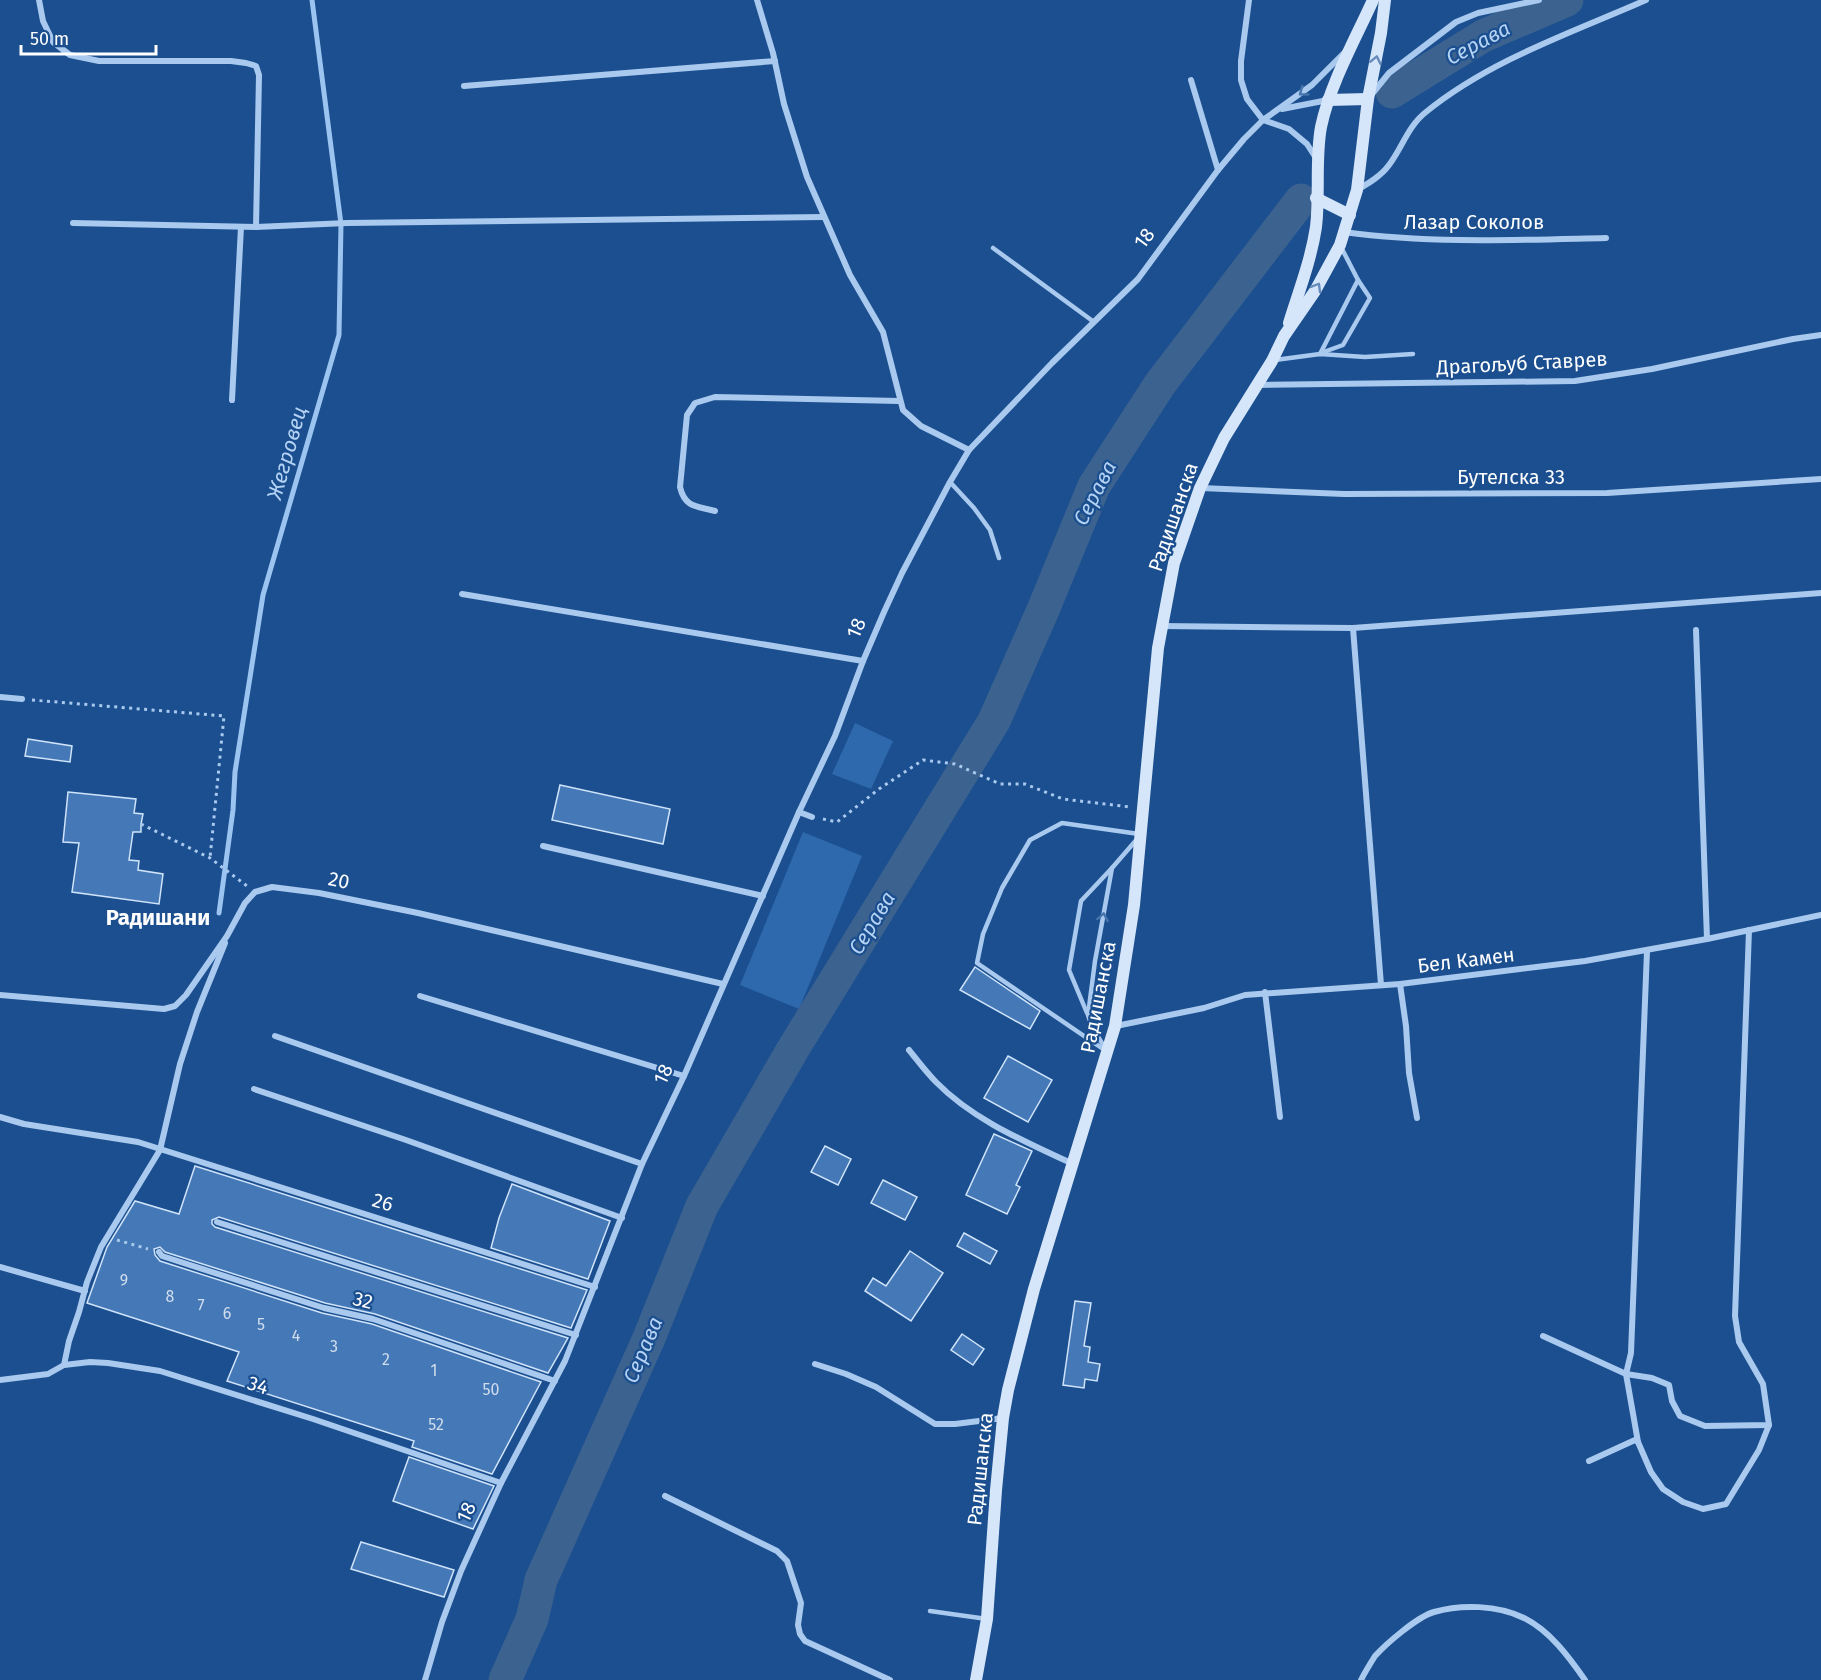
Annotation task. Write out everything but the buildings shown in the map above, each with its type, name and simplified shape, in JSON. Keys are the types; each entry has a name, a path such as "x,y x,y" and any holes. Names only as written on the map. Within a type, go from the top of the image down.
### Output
{"street":[{"path":"39,0 43,21 52,42 70,55 99,61 231,61 256,66 259,75 256,227"},
{"path":"757,0 775,61 783,104 807,177 850,275 883,332 903,410 921,426 969,450"},
{"path":"1249,0 1241,80 1247,99 1263,120 1289,129 1307,144 1318,161"},
{"name":"Радишанска","path":"976,1680 987,1619 1003,1418 1034,1288 1115,1026 1134,905 1161,626 1174,563 1200,488 1224,438 1272,361 1284,336 1311,255 1316,225 1321,128 1328,100 1373,0"},
{"name":"Радишанска","path":"1284,336 1316,291 1340,245 1350,215 1357,190 1368,99 1385,0"},
{"path":"1368,99 1389,73 1456,22 1478,13 1539,0"},
{"path":"1357,190 1377,178 1389,165 1416,122 1444,98 1484,73 1646,0"},
{"path":"1278,109 1312,85 1355,42"},
{"path":"464,86 775,61"},
{"path":"1191,80 1218,170"},
{"name":"18","path":"425,1680 442,1622 461,1571 501,1483 555,1381 576,1335 642,1164 684,1076 799,812 835,736 862,662 902,573 969,450 1138,279 1218,170 1263,120 1278,109 1328,100 1368,99"},
{"path":"1316,198 1350,215"},
{"path":"73,223 256,227 347,223 824,217"},
{"path":"232,400 241,227"},
{"name":"Лазар Соколов","path":"1344,232 1391,238 1463,242 1606,238"},
{"name":"Драгољуб Ставрев","path":"1256,385 1421,385 1575,381 1652,369 1821,335"},
{"path":"715,511 689,504 682,497 680,487 687,415 695,403 715,397 899,401"},
{"name":"Бутелска 33","path":"1200,488 1344,494 1607,493 1821,480"},
{"path":"1161,626 1353,628 1821,593"},
{"path":"462,594 862,662"},
{"path":"1353,628 1382,985"},
{"path":"1696,630 1707,939"},
{"path":"0,697 22,699"},
{"path":"799,812 812,817"},
{"path":"543,846 763,896"},
{"name":"20","path":"255,892 272,887 319,893 723,984"},
{"path":"64,1365 69,1341 93,1265 107,1236 160,1150 180,1064 197,1012 227,936 245,903 255,892"},
{"name":"Бел Камен","path":"1115,1026 1204,1008 1236,997 1265,992 1400,984 1575,963 1647,951 1821,915"},
{"path":"1647,951 1631,1353 1626,1374 1638,1442 1651,1472 1663,1489 1683,1502 1703,1509 1726,1504 1759,1450 1769,1425 1763,1384 1739,1342 1735,1316 1749,930"},
{"path":"0,995 164,1009 175,1006 186,995 227,936"},
{"path":"1400,984 1409,1073 1417,1118"},
{"path":"1265,992 1280,1117"},
{"path":"420,996 684,1076"},
{"path":"275,1036 642,1164"},
{"path":"909,1050 936,1083 971,1111 1020,1139 1072,1164"},
{"path":"254,1089 406,1140 622,1218"},
{"name":"26","path":"0,1117 24,1124 138,1142 595,1287"},
{"path":"217,1222 576,1335"},
{"name":"32","path":"160,1254 324,1308 372,1319 555,1381"},
{"path":"0,1267 85,1291"},
{"path":"1543,1336 1626,1374 1652,1378 1669,1385 1672,1401 1680,1416 1705,1426 1769,1425"},
{"name":"34","path":"0,1380 48,1374 64,1365 108,1363 160,1371 313,1419 501,1483"},
{"path":"815,1364 876,1387 934,1424 955,1425 1003,1418"},
{"path":"1589,1461 1635,1440 1638,1442"},
{"path":"664,1496 777,1551 787,1561 801,1603 798,1625 805,1641 890,1680"},
{"path":"1361,1680 1377,1654 1418,1620 1433,1612 1464,1608 1489,1608 1524,1618 1563,1650 1585,1680"}],"lane":[{"path":"1320,354 1342,345 1370,298 1340,245"},
{"path":"993,248 1094,322"},
{"path":"1320,354 1358,280"},
{"path":"1272,361 1320,354 1365,357 1413,354"},
{"path":"950,482 990,530 999,558"},
{"path":"1108,1053 977,963 983,934 1002,888 1030,840 1062,824 1141,835"},
{"path":"1108,1053 1092,1027 1069,970 1081,901 1141,835"},
{"path":"1088,1015 1112,868"},
{"path":"930,1611 987,1619"}],"path":[{"path":"22,699 224,716 210,858"},
{"path":"812,817 837,822 879,789 923,760 955,764 1000,784 1025,784 1063,799 1143,809"},
{"path":"141,824 210,858 255,892"},
{"path":"107,1236 160,1254"}],"shaded area":[{"path":"855,723 893,741 871,789 832,774"},
{"path":"803,832 862,856 799,1009 740,985"}],"waterway":[{"name":"Жегровец","path":"219,913 233,810 235,772 263,595 339,335 341,224 312,0"},
{"name":"Серава","path":"1392,92 1483,36 1567,0"},
{"name":"Серава","path":"505,1680 532,1619 541,1580 649,1338 702,1206 793,1049 994,721 1094,486 1160,384 1301,200"}],"district":[{"name":"Радишани","path":"158,917"}]}
